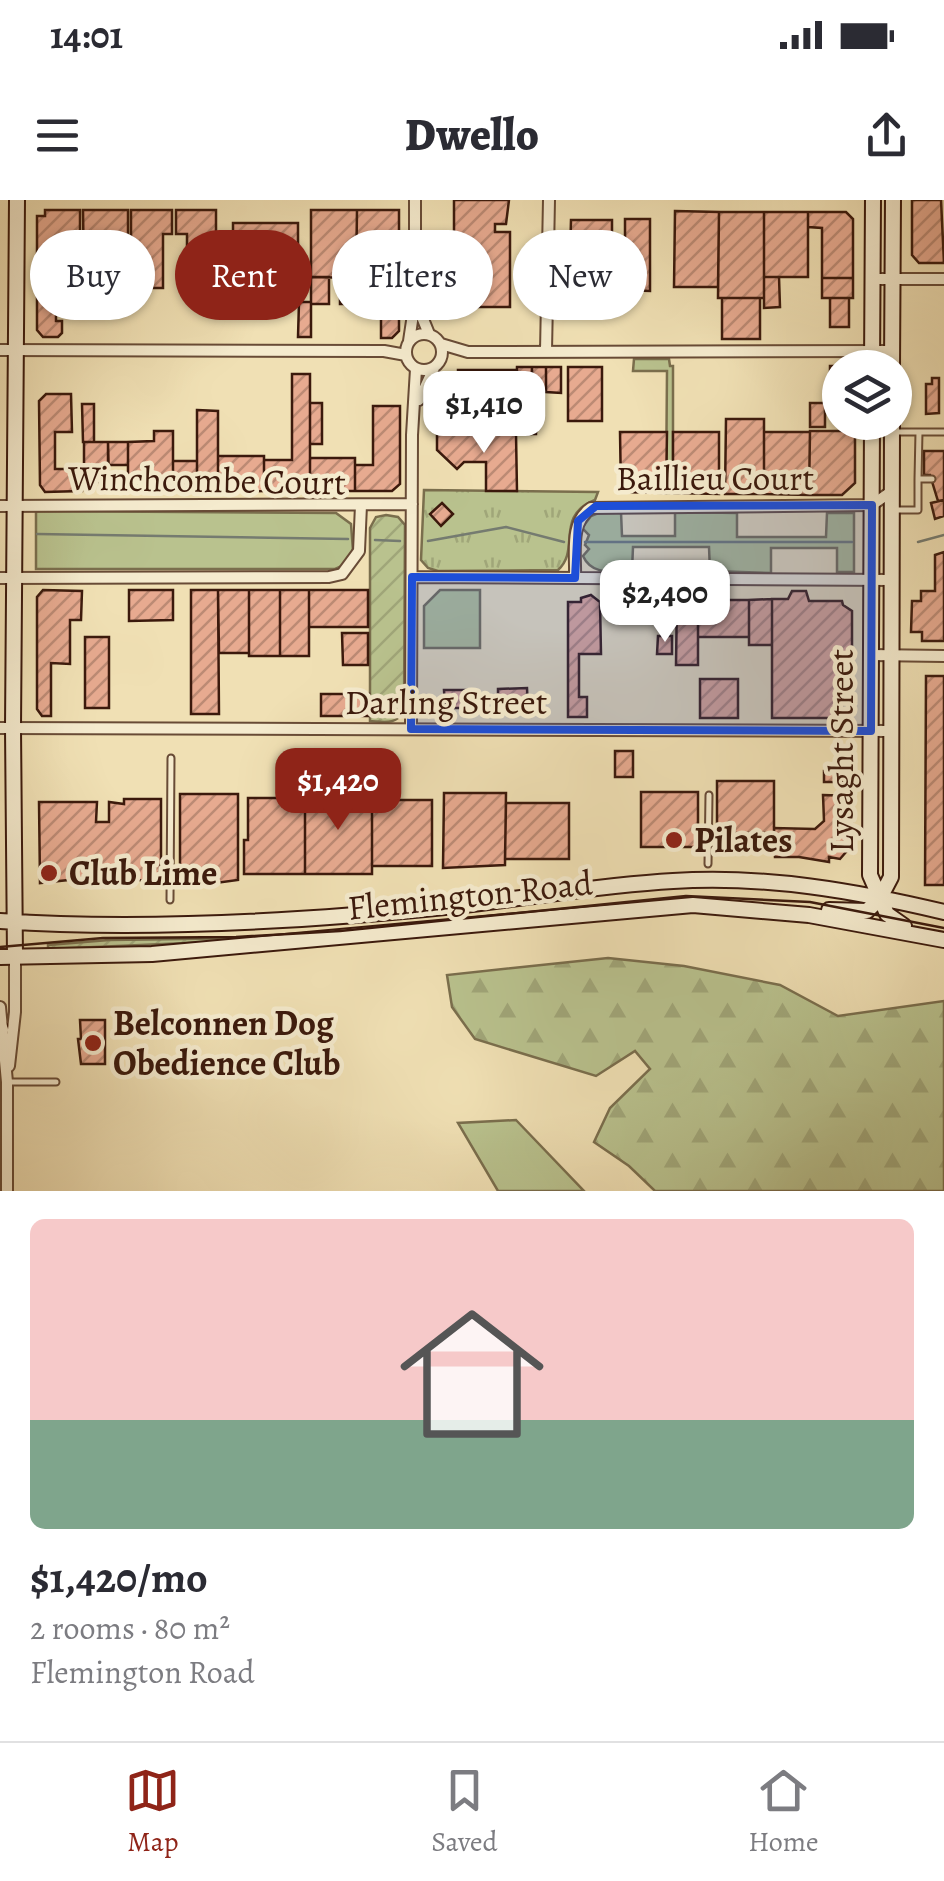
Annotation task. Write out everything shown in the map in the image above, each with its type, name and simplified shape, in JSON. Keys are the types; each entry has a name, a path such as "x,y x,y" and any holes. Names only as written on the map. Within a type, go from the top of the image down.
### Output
{"main road":[{"path":"8,957 8,350 17,200"},
{"path":"872,350 873,200"},
{"path":"892,200 892,350"},
{"name":"Lysaght Street","path":"872,440 870,875 880,898"},
{"name":"Lysaght Street","path":"880,898 891,877 892,440"},
{"name":"Flemington Road","path":"6,921 68,924 286,920 676,880 779,883 944,912"},
{"path":"694,905 726,903 860,912 880,898 896,923 944,938"},
{"name":"Flemington Road","path":"8,957 152,954 316,942 694,905 808,915 944,938"}],"street":[{"path":"415,200 415,230"},
{"path":"546,351 548,200"},
{"path":"872,279 944,279"},
{"path":"411,729 416,368 407,347 412,320"},
{"path":"423,320 429,334 441,344 468,352 822,350"},
{"path":"8,350 384,352 407,347 418,334 429,334"},
{"path":"415,410 437,364 441,344"},
{"path":"416,368 468,352"},
{"path":"872,505 892,491"},
{"path":"361,504 412,504"},
{"name":"Winchcombe Court","path":"7,506 361,504 359,550 342,574 329,577 7,578"},
{"path":"872,505 892,514"},
{"name":"Baillieu Court","path":"575,578 578,522 596,506 872,505"},
{"path":"412,577 892,580"},
{"path":"871,655 944,656"},
{"name":"Darling Street","path":"6,728 891,731"},
{"path":"7,1191 7,1082 15,1012 8,957"},
{"path":"0,1007 7,1082"}],"lane":[{"path":"912,431 944,432"},
{"path":"892,514 918,510 919,432"},
{"path":"918,479 932,479"},
{"path":"170,900 172,758"},
{"path":"708,794 708,864"},
{"path":"7,1082 56,1082"}],"highlighted area":[{"path":"872,505 871,731 411,729 412,577 575,578 578,521 596,506"}],"green space":[{"path":"634,359 669,359 673,366 673,493 666,493 667,371 633,371"},
{"path":"424,490 598,492 595,500 575,515 568,553 558,570 438,571 421,560"},
{"path":"36,511 336,513 351,524 353,551 335,569 36,569"},
{"path":"621,512 622,536 675,536 675,512 737,513 737,537 826,537 827,513 854,513 854,572 837,572 837,548 771,548 771,573 710,571 709,547 633,547 632,571 597,570 583,556 589,549 585,545 589,535 582,528 591,516"},
{"path":"376,517 398,517 405,525 404,711 394,721 385,722 370,721 370,528"},
{"path":"440,590 480,590 480,648 424,648 424,606"},
{"path":"257,938 48,949 48,945 109,940"},
{"path":"608,958 684,966 780,985 838,1016 944,1001 944,1191 655,1191 629,1166 594,1142 610,1108 650,1069 635,1051 596,1076 475,1039 452,1007 447,975"},
{"path":"516,1120 584,1191 498,1191 458,1123"}],"building":[{"path":"454,200 509,200 506,224 495,224 495,232 510,232 510,307 493,307 493,230 454,230"},
{"path":"912,200 941,200 944,263 919,263 912,255"},
{"path":"45,210 80,210 80,230 37,230 37,216 45,216"},
{"path":"83,210 128,210 128,230 83,230"},
{"path":"131,210 172,210 172,234 163,234 163,288 155,288 155,230 131,230"},
{"path":"176,210 216,210 216,230 176,230"},
{"path":"311,210 357,210 357,230 332,230 332,277 312,277"},
{"path":"357,210 399,210 399,230 357,230"},
{"path":"675,211 719,212 718,287 674,287"},
{"path":"719,212 764,212 764,298 718,298"},
{"path":"764,212 808,212 808,277 764,277"},
{"path":"808,212 846,212 853,219 853,278 822,278 822,228 808,227"},
{"path":"625,219 650,219 650,291 647,230 625,230"},
{"path":"571,220 612,220 612,230 571,230"},
{"path":"233,223 298,223 298,230 233,230"},
{"path":"312,277 329,277 329,304 312,304"},
{"path":"764,277 779,277 780,307 764,308"},
{"path":"822,278 853,278 853,298 822,298"},
{"path":"722,298 760,298 760,339 722,339"},
{"path":"830,298 849,298 849,327 830,327"},
{"path":"37,320 62,321 58,337 43,337 37,330"},
{"path":"298,320 311,320 311,337 298,337"},
{"path":"381,320 399,320 399,331 392,338 381,338"},
{"path":"517,367 532,367 531,398 516,398"},
{"path":"532,367 546,367 546,392 532,392"},
{"path":"546,367 561,367 561,393 546,392"},
{"path":"568,367 602,367 602,421 568,421"},
{"path":"458,370 517,370 516,407 458,409"},
{"path":"292,374 310,374 310,491 264,491 264,460 292,460"},
{"path":"932,378 939,378 939,413 926,414 926,384 932,384"},
{"path":"46,394 71,394 72,432 55,432 55,469 82,469 82,491 45,492 40,485 39,401"},
{"path":"516,398 537,398 536,434 516,434"},
{"path":"310,403 322,403 322,444 310,444"},
{"path":"810,403 822,403 822,427 810,427"},
{"path":"82,404 94,404 94,442 83,442"},
{"path":"373,406 400,406 400,484 392,491 355,491 355,465 373,465"},
{"path":"197,410 218,411 218,492 197,491"},
{"path":"726,419 764,419 764,494 725,494"},
{"path":"154,431 173,431 173,491 138,492 138,484 128,484 128,442 154,441"},
{"path":"810,431 822,431 822,440 855,440 855,483 842,495 809,495"},
{"path":"620,432 667,432 666,493 621,492"},
{"path":"673,432 719,432 719,494 673,493"},
{"path":"764,432 810,432 809,495 764,494"},
{"path":"437,433 516,434 517,491 486,491 486,462 464,462 457,469 437,450"},
{"path":"84,442 108,442 109,482 84,482"},
{"path":"108,442 128,442 128,465 108,465"},
{"path":"924,451 944,451 944,500 938,501 930,475 924,475"},
{"path":"218,456 264,456 264,491 218,492"},
{"path":"310,458 355,458 355,491 310,491"},
{"path":"173,461 197,461 197,491 173,491"},
{"path":"944,500 944,516 935,519 931,503"},
{"path":"442,503 453,514 441,526 430,514"},
{"path":"944,552 944,641 922,641 922,632 911,632 912,601 921,601 921,591 935,591 935,555"},
{"path":"43,590 82,591 81,620 70,620 70,664 51,663 51,716 42,716 37,709 37,597"},
{"path":"129,590 173,590 173,620 129,621"},
{"path":"191,590 218,590 219,714 191,714"},
{"path":"218,590 249,590 249,653 219,653"},
{"path":"249,590 280,590 280,656 249,656"},
{"path":"280,590 309,590 309,656 280,656"},
{"path":"309,590 368,590 368,627 309,627"},
{"path":"651,590 677,595 677,616 650,615"},
{"path":"792,591 806,591 809,601 842,601 852,611 852,657 842,662 842,718 772,718 772,599 788,599"},
{"path":"591,595 600,602 601,654 579,654 579,697 587,697 587,717 568,717 568,602 581,602 581,598"},
{"path":"677,595 698,595 698,665 676,665"},
{"path":"618,599 651,599 650,622 618,622"},
{"path":"772,599 772,645 749,645 749,600"},
{"path":"698,600 749,600 749,637 698,637"},
{"path":"342,633 368,633 368,665 343,665"},
{"path":"658,636 672,636 672,654 657,654"},
{"path":"85,637 109,637 109,708 85,708"},
{"path":"926,676 944,676 944,885 925,885"},
{"path":"700,679 738,679 738,718 700,718"},
{"path":"527,688 528,710 498,710 498,689"},
{"path":"444,690 474,690 475,708 445,708"},
{"path":"321,694 369,694 369,716 321,716"},
{"path":"615,751 633,751 633,777 615,777"},
{"path":"851,769 851,782 824,782 824,771"},
{"path":"717,781 774,781 774,833 717,833"},
{"path":"305,791 372,791 372,874 305,874"},
{"path":"641,792 698,792 698,847 641,847"},
{"path":"444,793 506,793 505,865 443,868"},
{"path":"180,794 238,794 238,880 208,884 180,880"},
{"path":"823,795 852,796 852,845 840,859 829,857 829,862 775,857 774,828 815,829 824,821"},
{"path":"248,798 305,798 305,874 244,874"},
{"path":"124,799 161,799 161,864 156,884 131,878 103,883 103,877 99,881 40,883 39,802 97,802 96,822 109,822 109,802 124,804"},
{"path":"372,800 432,800 432,866 372,866"},
{"path":"506,803 569,803 569,859 505,859"},
{"name":"Belconnen Dog Obedience Club","path":"80,1020 105,1020 105,1064 81,1064"}],"waterway":[{"path":"428,541 506,527 564,542"},
{"path":"37,534 348,539"},
{"path":"918,542 944,535"},
{"path":"375,540 400,541"},
{"path":"585,542 852,542"}],"tram line":[{"path":"0,947 103,938 340,931 686,896 810,902 944,928"}],"place":[{"name":"Pilates","path":"674,840"},
{"name":"Club Lime","path":"49,873"},
{"name":"Belconnen Dog Obedience Club","path":"93,1043"}]}
